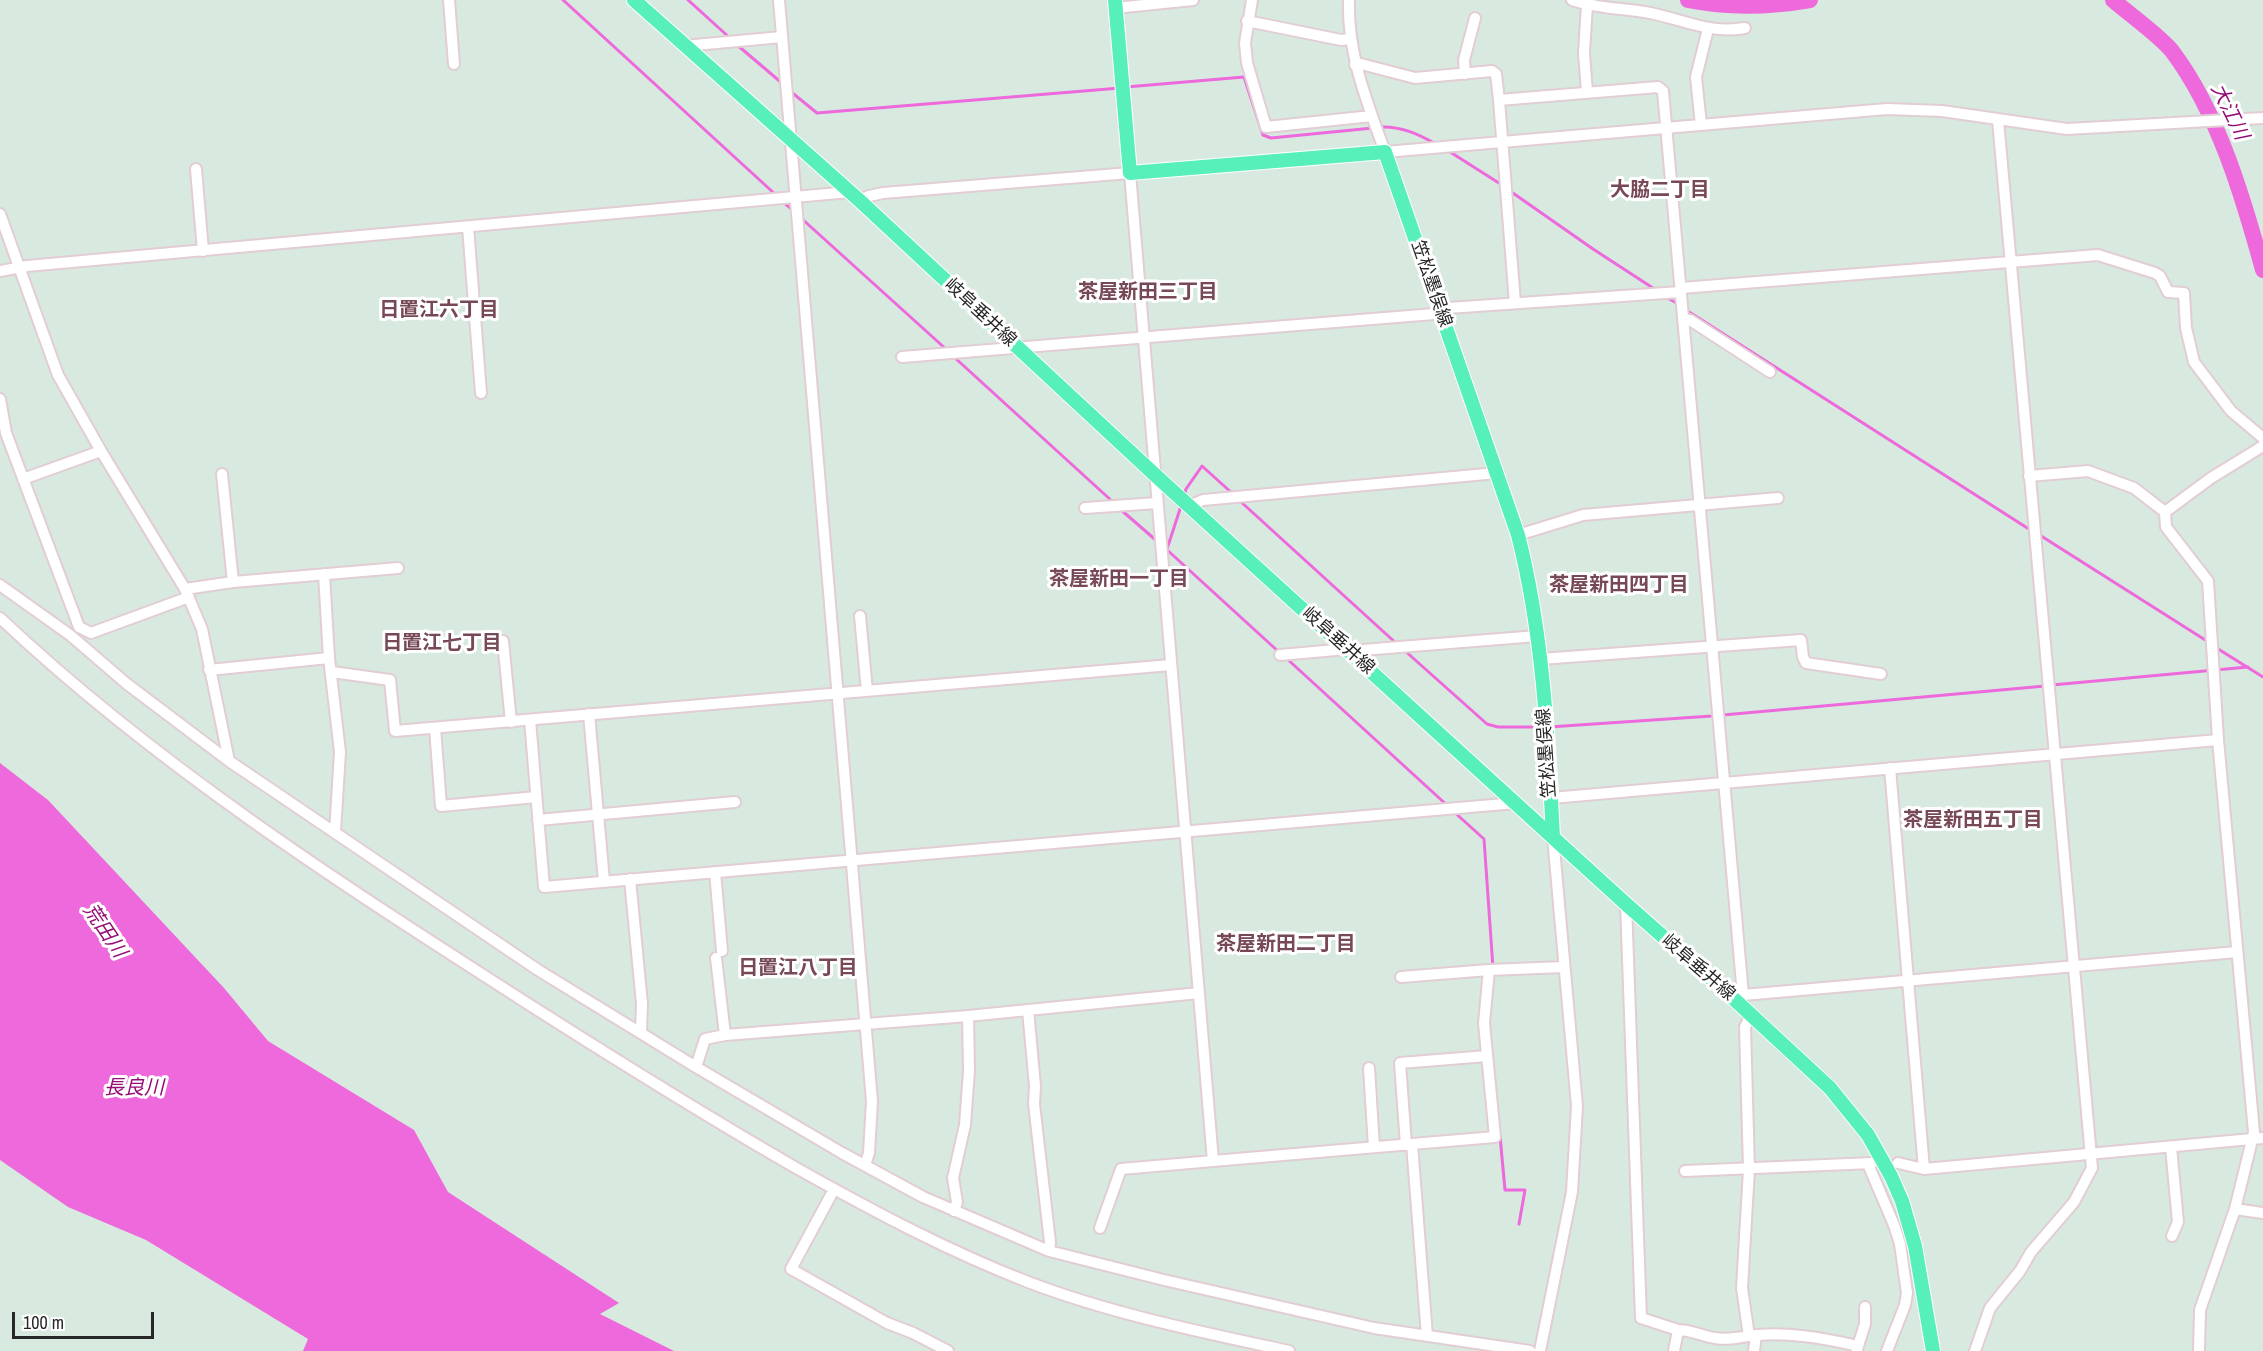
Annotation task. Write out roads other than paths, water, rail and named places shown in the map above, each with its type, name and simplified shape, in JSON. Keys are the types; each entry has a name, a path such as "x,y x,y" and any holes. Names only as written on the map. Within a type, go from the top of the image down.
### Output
{"main road":[{"name":"岐阜垂井線","path":"634,0 855,196 1154,474 1626,904 1739,997 1751,1015 1830,1088 1858,1121 1880,1154 1902,1201 1916,1246 1933,1351"},
{"path":"1115,4 1130,173 1385,152"},
{"name":"笠松墨俣線","path":"1385,152 1497,473 1528,573 1540,659 1553,837"}],"street":[{"path":"449,0 454,64"},
{"path":"778,0 872,1101 869,1153 865,1165"},
{"path":"1115,4 1193,0"},
{"path":"1252,0 1245,43 1247,63 1266,127 1372,117"},
{"path":"1349,0 1350,39 1355,65 1385,152 1887,109 1942,111 2067,129 2260,118"},
{"path":"1572,0 1587,5 1650,13 1708,29 1728,31 1745,28"},
{"path":"1587,5 1584,53 1587,92"},
{"path":"1465,74 1464,60 1476,18"},
{"path":"1247,21 1341,40 1350,39"},
{"path":"1701,124 1696,77 1708,29"},
{"path":"684,46 782,37"},
{"path":"1355,65 1361,64 1415,78 1492,71 1496,74 1515,303"},
{"path":"1499,100 1658,87 1663,91 1712,647 1739,997 2073,965 2237,952"},
{"path":"1975,1351 1990,1308 2020,1271 2031,1252 2074,1202 2092,1168 1998,120"},
{"path":"196,169 203,251"},
{"path":"0,271 19,267 795,198 869,196 1130,173 1213,1161"},
{"path":"0,214 58,375 100,451 187,593 202,629 229,761"},
{"path":"468,227 481,393"},
{"path":"902,357 1143,339 1434,314 1448,308 2098,255 2155,273 2160,276 2168,292 2184,293 2186,328 2194,362 2231,411 2263,438"},
{"path":"1683,320 1690,320 1770,372"},
{"path":"0,399 6,433 78,627 91,633 187,593 233,582 398,568"},
{"path":"2165,512 2211,478 2263,447"},
{"path":"23,479 100,451"},
{"path":"2029,476 2088,471 2134,488 2165,512 2166,527 2208,581 2218,740 2237,952 2258,1139 2200,1310 2199,1351"},
{"path":"1189,506 1203,500 1497,473"},
{"path":"222,474 233,582"},
{"path":"1518,535 1583,515 1778,498"},
{"path":"1085,508 1157,503"},
{"path":"324,574 329,658 340,752 335,832"},
{"path":"0,585 70,635 127,684 229,761 538,970 696,1067 923,1197 1049,1251 1321,1317 1374,1328 1530,1351"},
{"path":"860,616 867,692"},
{"path":"0,618 34,650 105,709 273,836 618,1062 732,1131 857,1202 946,1248 1029,1282 1091,1304 1289,1351"},
{"path":"1280,656 1537,636"},
{"path":"1540,659 1801,640 1806,663 1881,674"},
{"path":"503,641 511,722"},
{"path":"210,670 329,658"},
{"path":"332,672 390,680 395,731 1171,665"},
{"path":"589,714 604,881"},
{"path":"530,720 544,887 1516,803"},
{"path":"435,728 441,806 536,797"},
{"path":"1551,798 2218,740"},
{"path":"1890,768 1924,1168"},
{"path":"538,820 735,802"},
{"path":"1540,1351 1572,1192 1577,1106 1553,837"},
{"path":"715,872 725,1035"},
{"path":"630,879 642,1004 641,1032"},
{"path":"1626,904 1641,1318 1677,1330 1688,1330 1713,1338 1795,1335 1858,1348 1865,1324 1865,1307"},
{"path":"1401,977 1564,967"},
{"path":"1100,1228 1121,1169 1495,1137 1484,1011 1489,970"},
{"path":"696,1067 705,1039 725,1035 968,1016 1199,993"},
{"path":"1028,1010 1035,1086 1034,1104 1050,1242 1049,1251"},
{"path":"1751,1015 1745,1027 1749,1169 1742,1288 1754,1351"},
{"path":"954,1211 957,1202 953,1178 965,1125 969,1071 968,1016"},
{"path":"1427,1336 1400,1064 1487,1056"},
{"path":"1369,1068 1374,1147"},
{"path":"1898,1163 1924,1168 2258,1139"},
{"path":"2171,1147 2178,1222 2172,1236"},
{"path":"1685,1171 1870,1163 1897,1234 1907,1293 1905,1305 1887,1351"},
{"path":"831,1195 791,1269 887,1323 948,1351"},
{"path":"2235,1209 2263,1213"},
{"path":"1674,1351 1677,1330"}],"water":[{"name":"長良川","path":"0,763 48,800 224,988 268,1041 414,1130 448,1192 619,1303 600,1314 674,1351 303,1351 308,1339 146,1240 68,1207 0,1160"}],"waterway":[{"path":"563,0 776,195"},
{"path":"688,0 731,39"},
{"name":"大江川","path":"1688,0 1749,6 1810,0"},
{"name":"大江川","path":"2113,0 2167,45 2203,101 2238,185 2263,270"},
{"path":"736,44 783,84"},
{"path":"1126,87 1244,77 1263,135 1271,138 1373,128"},
{"path":"790,91 817,113 1120,88"},
{"path":"1380,127 1409,131 1436,144"},
{"path":"1447,150 1502,185"},
{"path":"1510,191 1656,290"},
{"path":"783,202 794,211"},
{"path":"801,218 947,350"},
{"path":"1666,297 1678,304"},
{"path":"1686,310 2032,531"},
{"path":"954,357 1113,502"},
{"path":"1184,496 1186,489 1202,466 1233,494"},
{"path":"1240,501 1397,644"},
{"path":"1167,549 1181,506"},
{"path":"1120,509 1158,542"},
{"path":"2038,534 2210,643"},
{"path":"1165,548 1280,653"},
{"path":"2215,647 2263,677"},
{"path":"1404,650 1487,724 1498,727 1543,727"},
{"path":"1285,657 1449,807"},
{"path":"2052,685 2248,667"},
{"path":"1549,727 1712,716 2045,686"},
{"path":"1453,811 1484,839 1493,968"},
{"path":"1500,1136 1505,1190 1525,1190 1519,1224"}],"district":[{"name":"大脇二丁目","path":"1660,191"},
{"name":"茶屋新田三丁目","path":"1148,293"},
{"name":"日置江六丁目","path":"439,311"},
{"name":"茶屋新田一丁目","path":"1119,580"},
{"name":"茶屋新田四丁目","path":"1619,586"},
{"name":"日置江七丁目","path":"442,644"},
{"name":"茶屋新田五丁目","path":"1973,821"},
{"name":"茶屋新田二丁目","path":"1286,945"},
{"name":"日置江八丁目","path":"798,969"}],"water label":[{"name":"荒田川","path":"104,931"}]}
